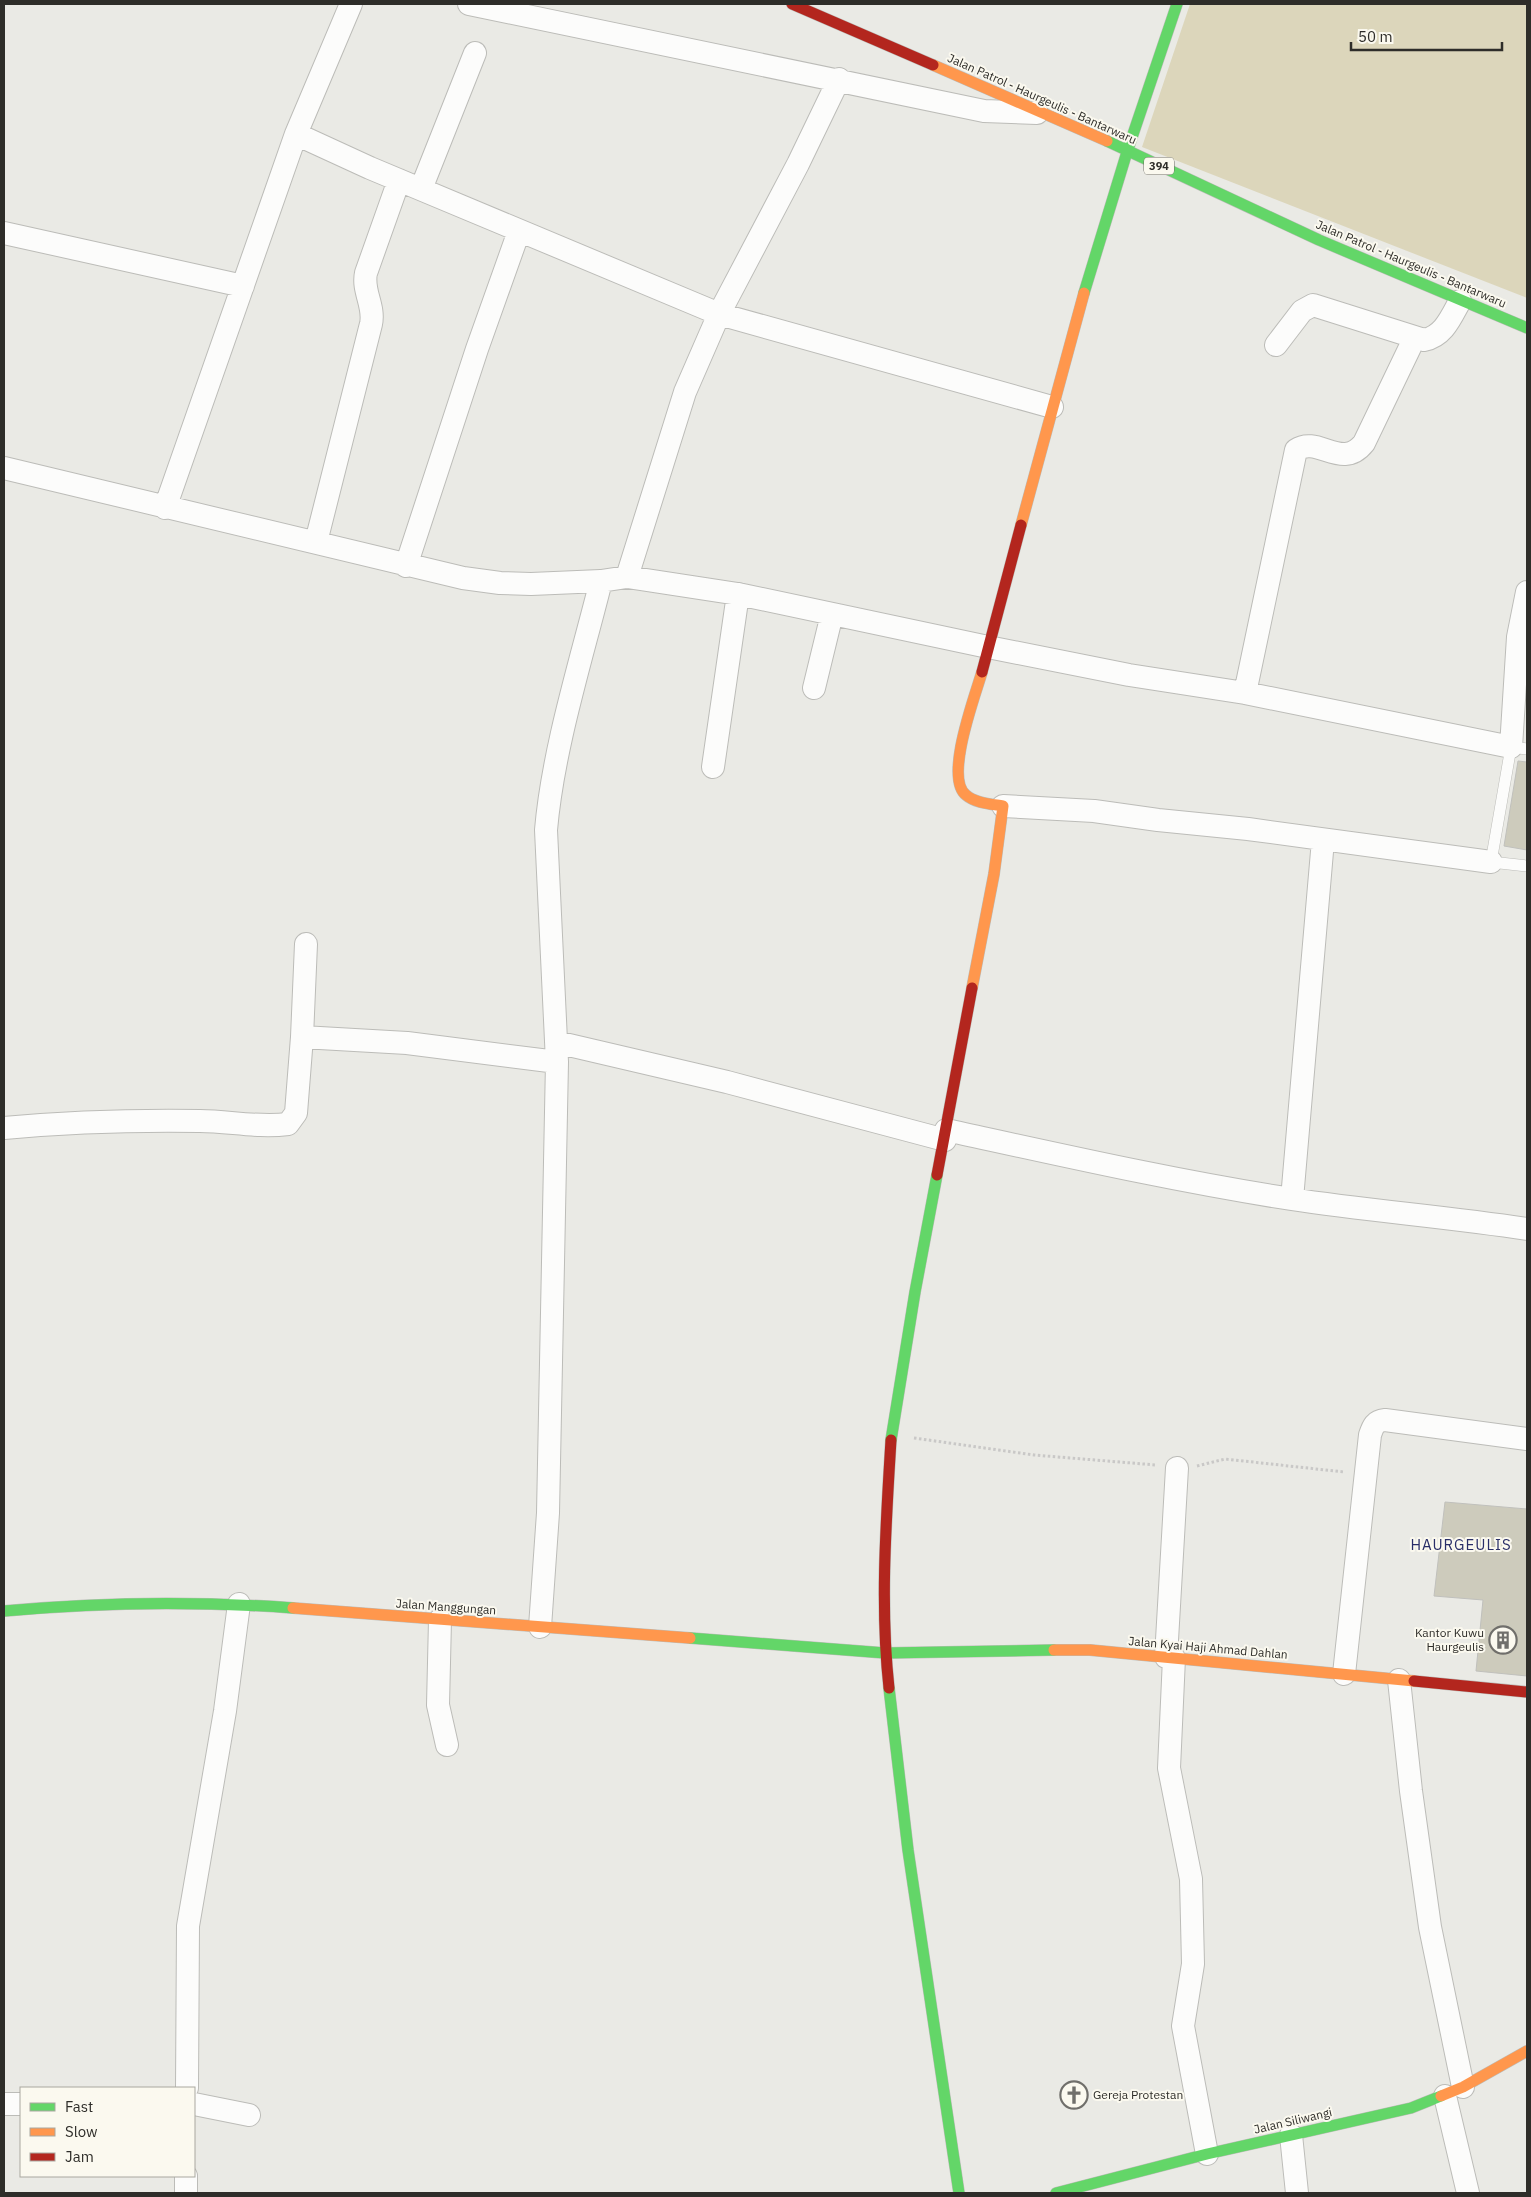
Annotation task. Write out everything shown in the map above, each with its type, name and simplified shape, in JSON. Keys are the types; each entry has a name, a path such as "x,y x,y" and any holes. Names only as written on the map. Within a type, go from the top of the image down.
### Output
{"street":[{"path":"165,508 296,134 351,4"},
{"path":"469,4 984,110 1043,113"},
{"name":"Jalan Patrol - Haurgeulis - Bantarwaru","path":"792,4 1093,134 1127,152 1319,240 1527,328"},
{"path":"1177,4 1127,152 1072,331 958,761 956,774 959,789 965,796 976,801 1004,806 1094,812 1491,862"},
{"path":"420,189 475,53"},
{"path":"627,577 685,392 719,314 798,164 839,79"},
{"path":"296,134 420,189 719,314 1052,407"},
{"path":"316,542 371,324 372,308 364,281 399,180"},
{"path":"406,566 477,349 519,231"},
{"path":"4,233 243,286"},
{"path":"1276,345 1302,311 1313,305 1414,339 1424,340 1434,338 1442,332 1460,301"},
{"path":"1245,693 1296,450 1307,446 1341,454 1350,454 1358,450 1364,443 1414,339"},
{"path":"4,468 165,508 316,542 406,566 463,578 500,584 601,582 627,577 738,594 1129,675 1245,693 1519,748 1518,637 1527,592"},
{"path":"540,1627 548,1513 556,1052 546,830 549,801 557,760 601,582"},
{"path":"713,767 738,594"},
{"path":"814,688 832,614"},
{"path":"959,2193 908,1850 885,1654 886,1519 891,1434 994,874 1004,806"},
{"path":"1292,1199 1323,840"},
{"path":"4,1128 84,1121 201,1121 275,1126 288,1124 296,1113 302,1037 306,944"},
{"path":"302,1037 556,1052 727,1082 946,1135 1164,1178 1292,1199 1527,1228"},
{"path":"1344,1674 1370,1435 1378,1421 1385,1420 1527,1438"},
{"path":"1177,1468 1170,1658 1169,1768 1191,1879 1194,1964 1183,2026 1207,2154"},
{"name":"Jalan Manggungan","path":"4,1611 82,1604 239,1604 885,1654"},
{"path":"187,2087 188,1926 225,1711 239,1604"},
{"path":"440,1620 438,1705 447,1746"},
{"name":"Jalan Kyai Haji Ahmad Dahlan","path":"885,1654 1016,1649 1090,1650 1527,1692"},
{"path":"1400,1680 1411,1791 1468,2193"},
{"name":"Jalan Siliwangi","path":"1056,2193 1207,2154 1411,2108 1454,2091 1527,2051"},
{"path":"4,2104 20,2104"},
{"path":"195,2104 249,2115"},
{"path":"1291,2135 1297,2193"},
{"path":"186,2177 186,2193"}],"lane":[{"path":"1519,748 1491,862 1527,866"}],"path":[{"path":"891,1434 1034,1455 1097,1459 1177,1468 1208,1464 1225,1459 1366,1474"}],"shaded area":[{"path":"1190,4 1527,4 1527,298 1142,147"}],"building":[{"path":"1518,761 1527,762 1527,850 1504,846"},
{"path":"1445,1502 1527,1509 1527,1676 1476,1671 1483,1600 1434,1596"}],"traffic: fast":[{"path":"1084,293 1127,152 1177,4"},
{"path":"1107,141 1319,240 1527,328"},
{"path":"891,1440 915,1292 937,1175"},
{"path":"4,1611 112,1604 221,1604 293,1608"},
{"path":"690,1638 885,1653 1054,1650"},
{"path":"889,1688 908,1850 959,2193"},
{"path":"1056,2193 1207,2154 1411,2108 1441,2096"}],"traffic: slow":[{"path":"933,65 1107,141"},
{"path":"1021,525 1084,293"},
{"path":"972,988 994,874 1003,806 974,800 966,795 960,786 958,772 963,736 982,672"},
{"path":"293,1608 690,1638"},
{"path":"1054,1650 1090,1650 1414,1681"},
{"path":"1441,2096 1463,2087 1527,2051"}],"traffic: jam":[{"path":"792,4 933,65"},
{"path":"982,672 1021,525"},
{"path":"937,1175 972,988"},
{"path":"889,1688 884,1595 891,1440"},
{"path":"1414,1681 1527,1692"}],"place":[{"name":"Kantor Kuwu Haurgeulis","path":"1503,1640"},
{"name":"Gereja Protestan","path":"1074,2095"}],"district":[{"name":"HAURGEULIS","path":"1461,1545"}]}
